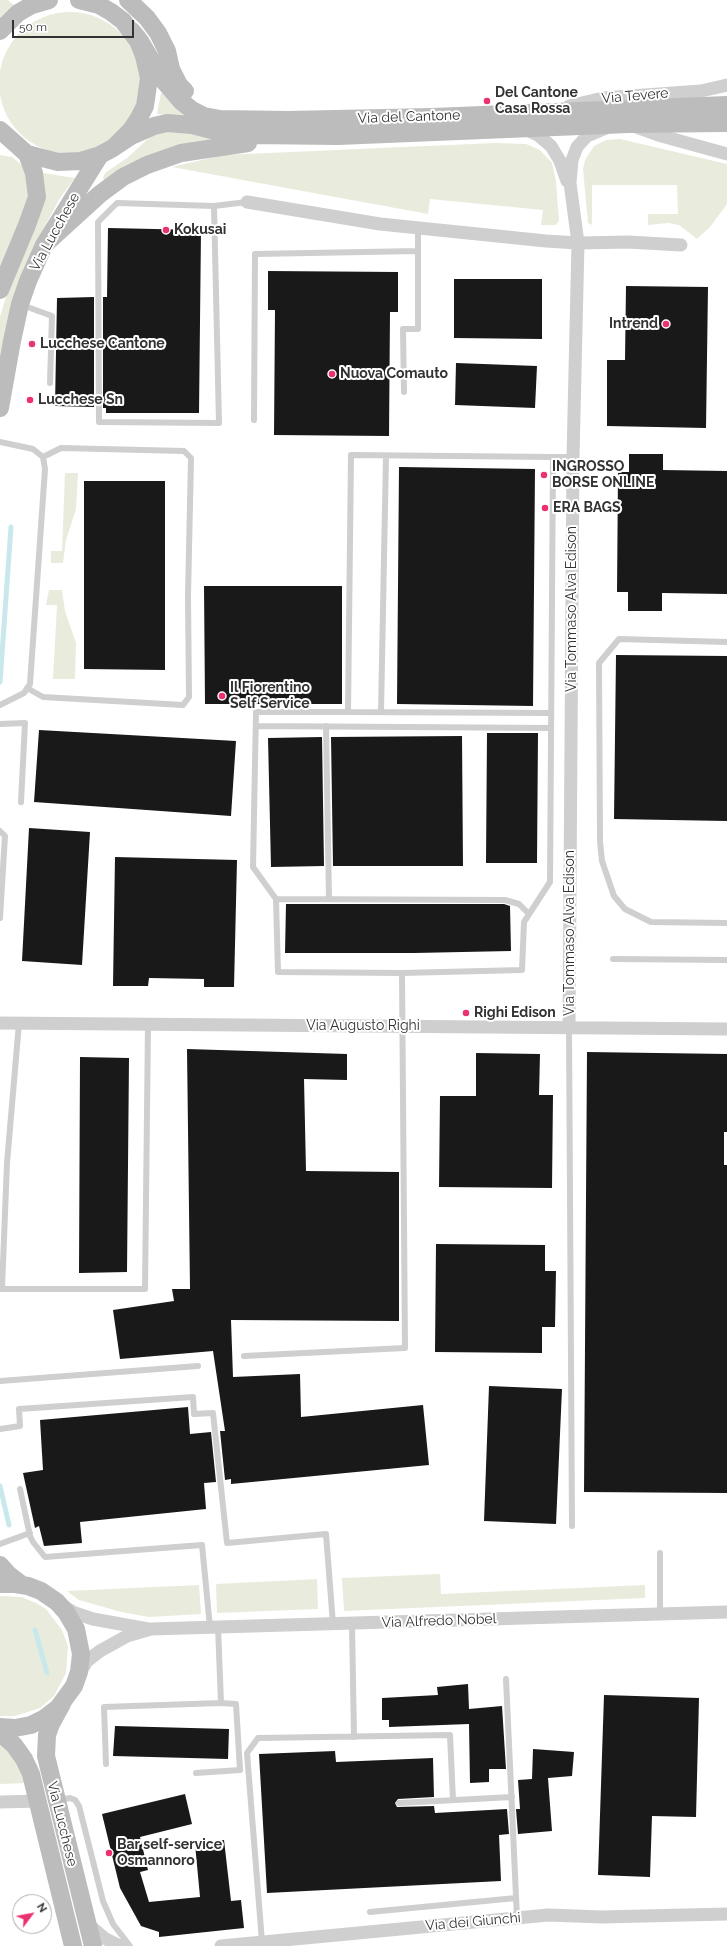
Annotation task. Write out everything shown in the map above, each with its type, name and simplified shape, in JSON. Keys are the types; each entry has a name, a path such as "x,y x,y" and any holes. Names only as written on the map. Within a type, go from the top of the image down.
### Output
{"main road":[{"path":"0,31 18,13 26,2 49,0"},
{"name":"Via Lucchese","path":"0,408 2,388 20,304 28,281 44,245 106,151 131,130 140,118 145,106 148,92 149,78 144,56 132,31 111,12 98,5 79,0"},
{"path":"128,0 147,18 158,33 167,51 171,69 179,85 196,102 213,112 249,120"},
{"name":"Via del Cantone","path":"132,31 140,41 166,85 182,102 192,110 204,116 220,119 249,120 433,117 727,104"},
{"name":"Via del Cantone","path":"106,151 148,129 167,123 192,125 223,133 250,135 338,136 623,124 727,123"},
{"name":"Via Lucchese","path":"0,130 24,152 34,173 36,197 27,225 0,290"},
{"path":"44,245 106,190 123,177 164,158 181,153 226,145 338,136"},
{"path":"0,150 10,148 24,152"},
{"name":"Via Lucchese","path":"24,152 58,162 80,161 106,151"},
{"name":"Via Lucchese","path":"0,1565 8,1575 22,1585"},
{"name":"Via Lucchese","path":"0,1584 22,1585 40,1591 59,1604 73,1623 80,1641 81,1660 78,1676 72,1691 62,1704 51,1724 46,1746 48,1767 93,1946"},
{"name":"Via Lucchese","path":"0,1727 15,1728 36,1723 50,1715 62,1704"},
{"name":"Via Lucchese","path":"0,1733 14,1745 28,1765 74,1946"}],"street":[{"name":"Via Tevere","path":"544,111 603,98 701,91 727,85"},
{"name":"Via del Cantone","path":"623,124 727,154"},
{"name":"Via Tommaso Alva Edison","path":"570,190 572,160 577,146 593,133 623,124"},
{"name":"Via Tommaso Alva Edison","path":"515,129 525,129 538,135 551,146 560,161 570,190 578,243 573,457 569,1028"},
{"path":"247,202 380,224 418,228 578,243 628,242 681,245"},
{"name":"Via Augusto Righi","path":"0,1023 727,1029"},
{"name":"Via Alfredo Nobel","path":"59,1604 74,1613 93,1619 151,1630"},
{"name":"Via Alfredo Nobel","path":"78,1676 87,1661 100,1650 128,1636 151,1630 727,1612"},
{"path":"0,1802 38,1801"},
{"name":"Via dei Giunchi","path":"221,1946 548,1915 602,1917 727,1914"},
{"path":"88,1924 104,1938 120,1946"}],"lane":[{"path":"214,206 219,423 99,422 98,222 117,203 214,206 247,202"},
{"path":"404,392 404,329 418,329 418,228"},
{"path":"254,420 255,254 418,251"},
{"path":"20,304 52,316 50,383"},
{"path":"0,442 33,449 43,457 45,469 30,684 24,693 0,705"},
{"path":"28,688 44,697 175,705 183,705 189,697 188,596 191,458 184,451 61,448 43,457"},
{"path":"348,712 351,455 573,457"},
{"path":"381,712 386,456"},
{"path":"551,713 256,712 253,867 276,899 278,972 402,973 522,970 524,922 528,913 550,882 553,457"},
{"path":"727,642 618,639 599,663 600,841 602,861 614,896 625,909 651,922 727,923"},
{"path":"0,724 25,723 21,802"},
{"path":"256,726 551,728"},
{"path":"326,726 329,899"},
{"path":"0,831 5,836 0,918"},
{"path":"276,899 505,900 518,904 528,913"},
{"path":"612,959 727,960"},
{"path":"244,1356 405,1348 402,973"},
{"path":"19,1023 7,1163 2,1289 145,1289 148,1024"},
{"path":"569,1028 572,1526"},
{"path":"0,1380 198,1366"},
{"path":"0,1429 20,1426 19,1409 193,1396 194,1414 213,1413 227,1543 326,1534 333,1624"},
{"path":"20,1490 33,1542 45,1557 202,1545 214,1627 221,1703"},
{"path":"0,1544 30,1533"},
{"path":"660,1553 660,1614"},
{"path":"352,1624 354,1737"},
{"path":"506,1679 517,1918"},
{"path":"106,1764 104,1707 221,1703 236,1704 240,1770 196,1773"},
{"path":"262,1942 247,1753 258,1738 450,1735 453,1800"},
{"path":"399,1803 512,1797"},
{"path":"56,1800 70,1798 75,1800 79,1806 103,1900 113,1924 130,1946"},
{"path":"370,1912 516,1898"}],"shaded area":[{"path":"0,0 8,0 15,6 0,20"},
{"path":"63,12 77,12 104,20 125,38 136,56 140,69 140,97 133,117 115,138 104,146 91,151 77,154 63,154 36,146 15,128 7,117 2,104 -1,90 -1,76 7,49 25,28 36,20 49,15"},
{"path":"162,93 186,118 157,114"},
{"path":"171,128 213,138 213,141 104,180 103,178 105,173 127,158 150,137"},
{"path":"620,139 727,164 727,204 710,227 697,239 679,225 668,223 648,225 648,214 678,214 677,185 592,185 592,225 588,223 583,169 585,160 594,146 606,140"},
{"path":"495,143 526,144 540,150 552,163 556,181 559,221 556,225 541,225 543,210 430,199 428,214 172,167 223,155"},
{"path":"0,155 12,157 24,167 29,183 29,200 0,279"},
{"path":"43,173 75,178 60,198 32,250 0,369 0,317"},
{"path":"65,473 78,473 76,509 66,540 63,563 51,563 51,551 62,551"},
{"path":"49,590 62,590 65,611 76,643 75,679 53,679 57,605 46,605"},
{"path":"440,1574 441,1594 645,1585 645,1598 344,1611 342,1578"},
{"path":"317,1579 318,1609 217,1613 216,1584"},
{"path":"199,1585 201,1614 149,1617 121,1612 79,1600 67,1591"},
{"path":"0,1596 22,1597 46,1609 62,1630 68,1646 66,1673 54,1696 40,1708 15,1716 0,1716"},
{"path":"0,1740 10,1747 25,1783 0,1784"}],"building":[{"path":"108,228 201,230 199,413 106,413 106,408 103,408 103,297 107,297"},
{"name":"Nuova Comauto","path":"268,271 398,272 398,312 390,312 389,436 274,435 275,310 268,310"},
{"path":"454,279 542,279 542,339 454,338"},
{"name":"Intrend","path":"626,286 708,287 706,428 607,426 607,360 625,360"},
{"path":"94,297 94,407 55,406 57,298"},
{"path":"456,363 537,366 535,408 455,405"},
{"path":"629,454 663,454 663,470 727,471 727,594 662,593 662,611 628,611 628,592 617,592 618,472 629,472"},
{"path":"399,467 535,469 533,706 397,704"},
{"path":"84,481 165,481 165,670 84,669"},
{"path":"204,586 342,586 342,704 205,704"},
{"path":"616,655 727,656 727,821 614,819"},
{"path":"39,730 236,741 231,816 34,802"},
{"path":"487,733 538,733 537,863 486,863"},
{"path":"462,736 463,866 333,866 331,737"},
{"path":"322,737 324,866 271,867 268,738"},
{"path":"29,828 90,832 82,965 22,961"},
{"path":"115,857 237,860 234,987 204,987 204,979 149,978 148,986 113,986"},
{"path":"286,904 504,904 510,906 511,951 285,953"},
{"path":"187,1049 347,1054 347,1080 304,1079 306,1171 399,1172 399,1321 231,1320 233,1377 300,1374 301,1417 423,1405 429,1465 231,1484 231,1479 225,1480 220,1431 225,1431 213,1351 120,1359 113,1310 174,1301 172,1289 190,1289"},
{"path":"587,1052 727,1054 727,1132 724,1132 724,1165 727,1165 727,1493 584,1492"},
{"path":"476,1053 540,1054 539,1095 553,1095 552,1188 439,1187 440,1096 476,1096"},
{"path":"80,1057 129,1058 127,1272 79,1273"},
{"path":"436,1244 545,1245 545,1271 556,1271 555,1327 542,1327 542,1353 435,1352"},
{"path":"489,1386 562,1389 556,1524 484,1521"},
{"path":"188,1407 190,1434 211,1432 216,1482 204,1483 206,1509 80,1522 82,1543 44,1546 39,1526 35,1528 23,1473 43,1470 40,1420"},
{"path":"468,1684 469,1709 502,1706 506,1769 489,1769 489,1782 470,1783 469,1724 389,1727 389,1720 382,1720 382,1698 438,1695 437,1687"},
{"path":"604,1695 699,1698 696,1817 652,1816 650,1877 598,1875"},
{"path":"115,1726 229,1729 228,1759 113,1756"},
{"path":"533,1749 574,1752 572,1776 548,1778 552,1831 518,1834 516,1809 520,1809 518,1780 532,1779"},
{"path":"335,1751 336,1762 433,1758 434,1797 398,1799 395,1803 397,1807 434,1806 435,1813 507,1809 509,1834 499,1835 501,1881 267,1893 259,1754"},
{"path":"185,1794 192,1824 140,1837 148,1870 140,1872 149,1902 200,1897 195,1844 224,1840 231,1901 241,1900 244,1928 159,1937 159,1932 141,1926 120,1888 102,1814"}],"waterway":[{"path":"0,682 11,527"},
{"path":"0,1486 9,1525"},
{"path":"35,1630 47,1673"}],"place":[{"name":"Del Cantone Casa Rossa","path":"487,101"},
{"name":"Kokusai","path":"166,230"},
{"name":"Intrend","path":"666,324"},
{"name":"Lucchese Cantone","path":"32,344"},
{"name":"Nuova Comauto","path":"332,374"},
{"name":"Lucchese Sn","path":"30,400"},
{"name":"INGROSSO BORSE ONLINE","path":"544,475"},
{"name":"ERA BAGS","path":"545,508"},
{"name":"Il Fiorentino Self Service","path":"222,696"},
{"name":"Righi Edison","path":"466,1013"},
{"name":"Bar self-service Osmannoro","path":"109,1853"}]}
